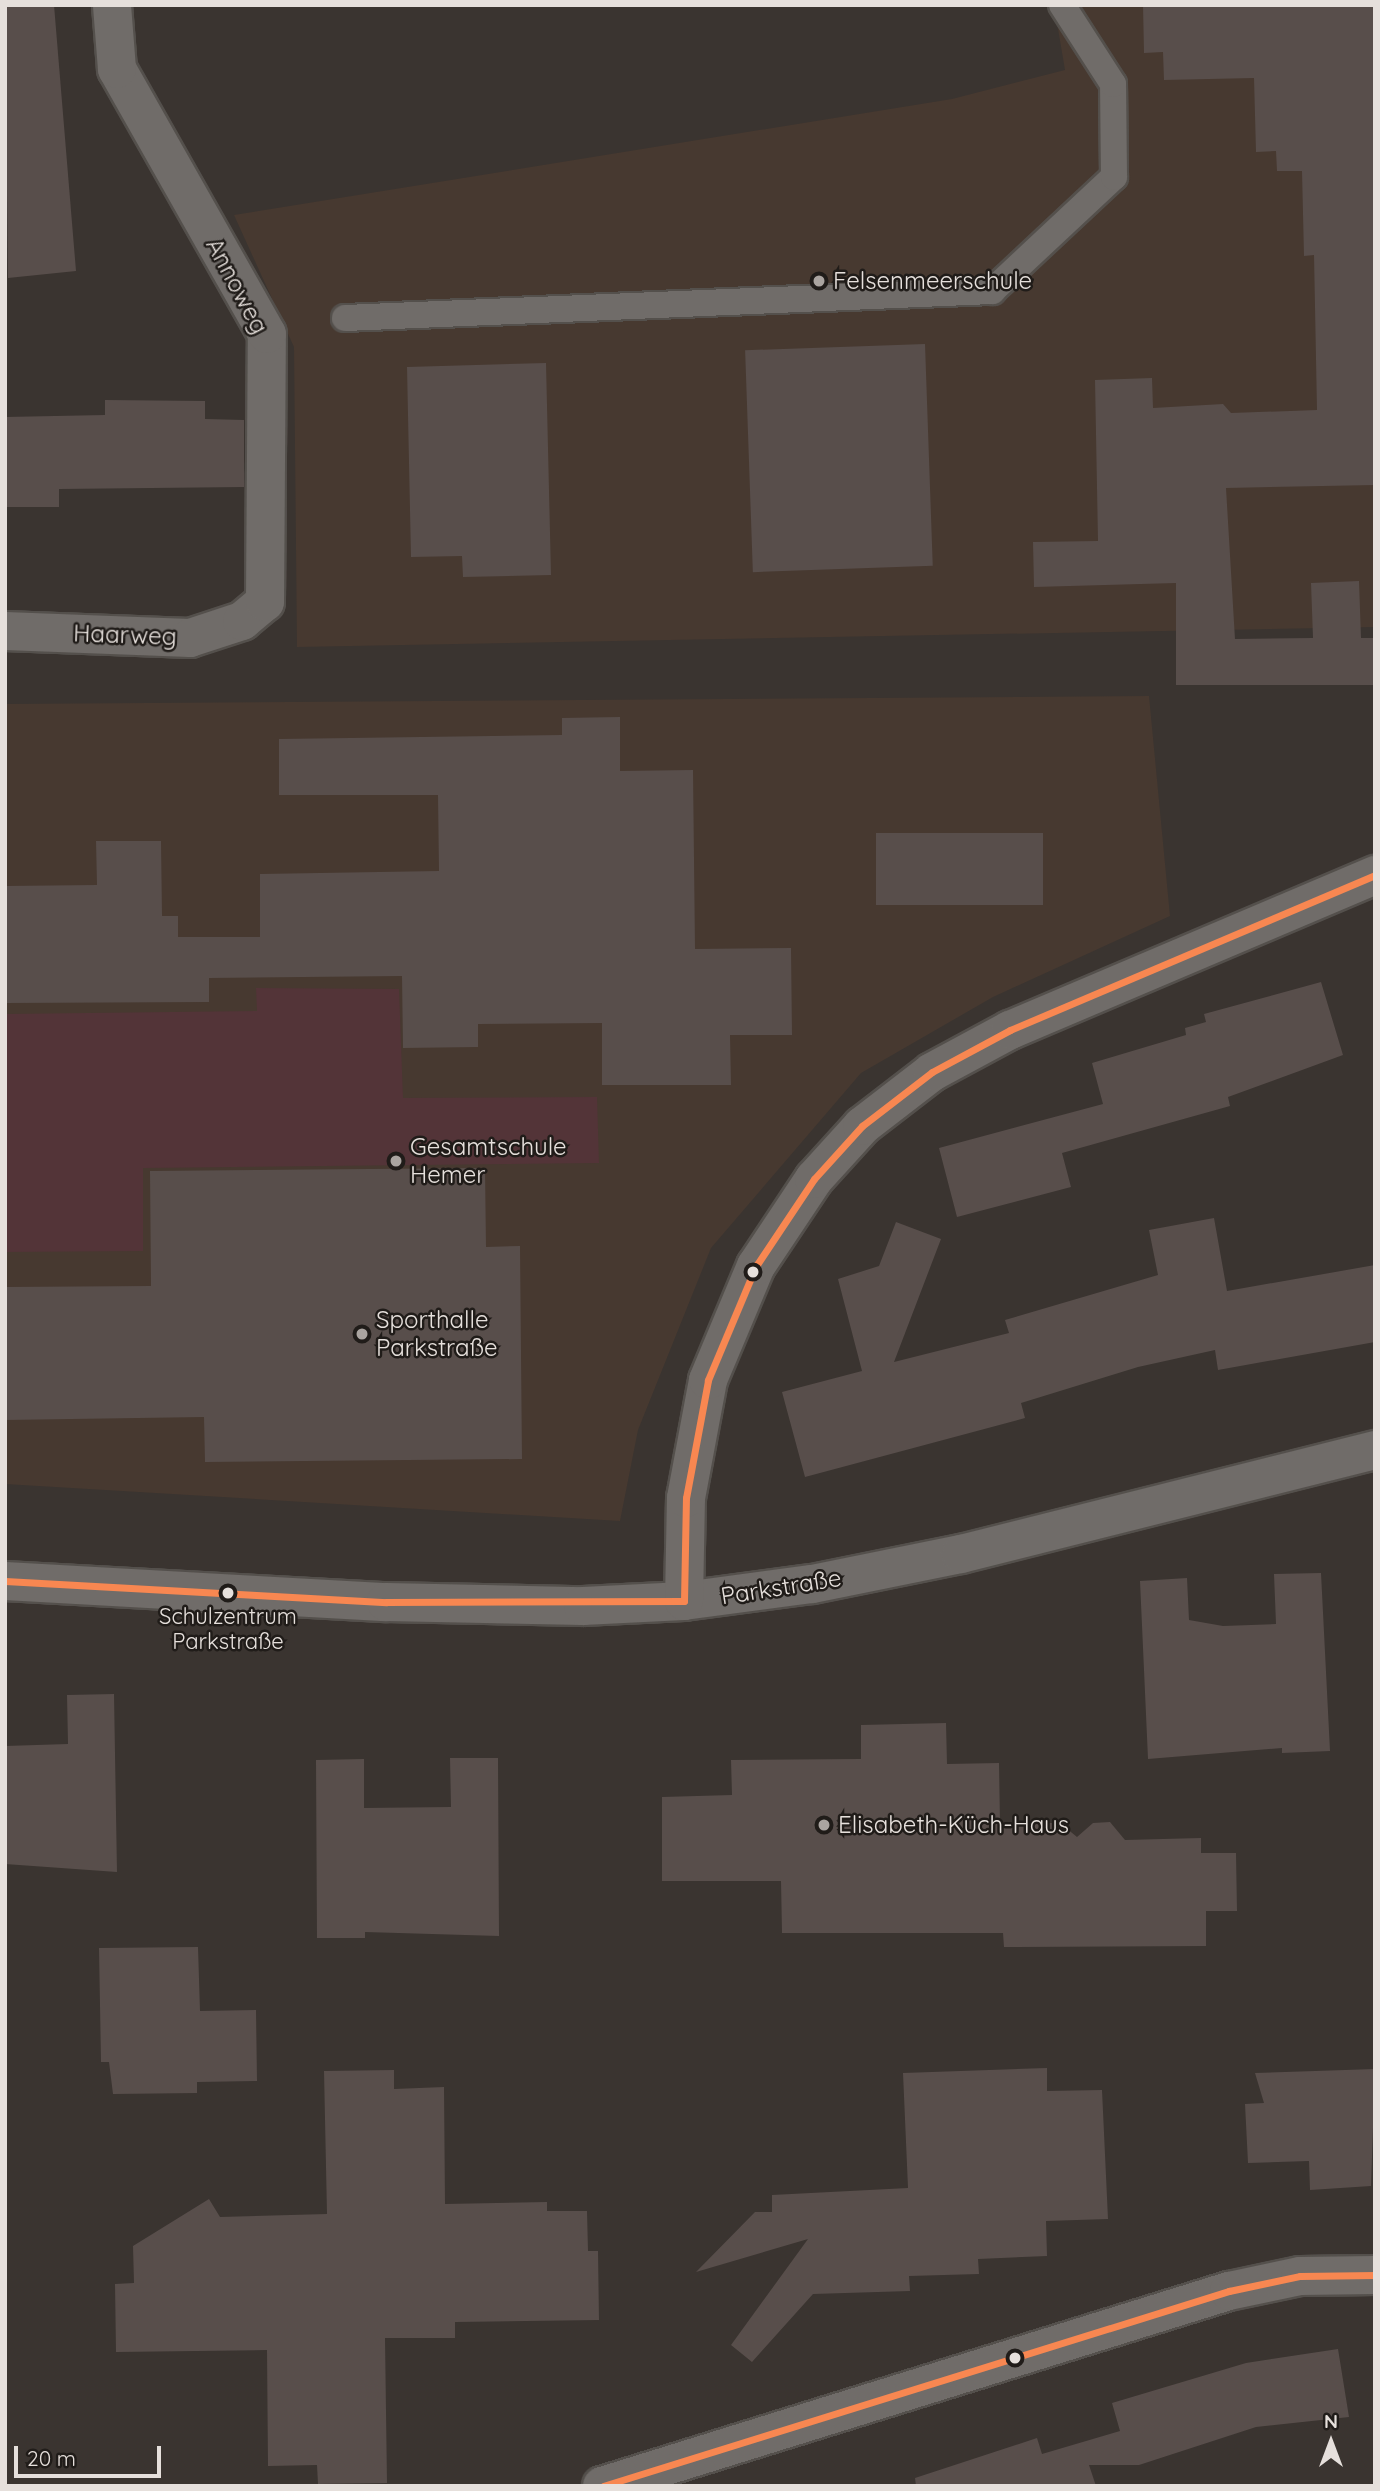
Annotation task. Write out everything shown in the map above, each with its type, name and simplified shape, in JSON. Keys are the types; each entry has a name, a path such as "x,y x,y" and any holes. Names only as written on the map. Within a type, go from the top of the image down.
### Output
{"street":[{"name":"Annoweg","path":"112,5 117,69 267,334 269,561 265,601 242,621"},
{"name":"Haarweg","path":"5,631 190,638 242,621"},
{"path":"684,1601 685,1498 720,1346 757,1266 814,1179 862,1126 932,1072 1010,1030 1375,875"},
{"name":"Parkstraße","path":"5,1581 386,1602 583,1606 684,1601 813,1584 961,1554 1375,1450"},
{"path":"602,2486 1229,2291 1300,2276 1375,2275"}],"lane":[{"path":"345,318 992,291 1114,177 1113,84 1062,5"}],"shaded area":[{"name":"Felsenmeerschule","path":"1054,5 1375,5 1375,627 297,647 294,347 234,215 952,99 1065,70"},
{"name":"Gesamtschule Hemer","path":"1149,696 1170,916 993,997 861,1073 711,1248 638,1430 620,1521 5,1484 5,704"},
{"path":"256,988 399,989 403,1098 597,1097 599,1163 143,1168 143,1251 5,1252 5,1014 257,1011"}],"building":[{"path":"5,5 54,5 76,271 8,278"},
{"path":"1143,5 1375,5 1375,485 1226,488 1235,639 1313,638 1311,583 1359,581 1361,638 1375,638 1375,685 1176,685 1176,583 1034,587 1033,542 1098,541 1095,380 1152,378 1153,408 1223,404 1231,413 1317,410 1314,255 1304,256 1302,171 1277,171 1276,151 1256,152 1254,78 1164,80 1163,52 1144,53"},
{"path":"925,344 933,566 753,572 745,350"},
{"path":"546,363 551,575 463,577 462,556 411,557 407,367"},
{"path":"105,400 205,401 205,419 244,420 244,487 59,489 59,507 5,507 5,417 105,415"},
{"path":"620,717 620,771 693,770 695,949 791,948 792,1035 730,1035 731,1085 602,1085 602,1023 478,1024 478,1047 403,1048 402,976 209,978 209,1002 5,1003 5,886 97,885 96,841 161,841 162,916 178,916 178,937 260,937 260,874 439,871 438,795 279,795 279,739 562,735 562,718"},
{"path":"876,833 1043,833 1043,905 876,905"},
{"path":"1321,982 1343,1055 1228,1097 1230,1106 1062,1153 1071,1187 957,1217 939,1148 1103,1104 1092,1063 1186,1035 1185,1028 1206,1022 1204,1014"},
{"path":"485,1168 486,1247 520,1246 522,1459 205,1462 204,1417 5,1420 5,1287 151,1286 150,1171"},
{"path":"1214,1218 1227,1291 1375,1265 1375,1342 1218,1370 1215,1350 1138,1367 1021,1403 1025,1418 805,1477 782,1392 862,1371 838,1279 879,1266 896,1222 941,1239 894,1362 1009,1333 1005,1320 1158,1275 1149,1230"},
{"path":"1321,1573 1330,1751 1282,1753 1282,1748 1148,1759 1140,1581 1187,1578 1189,1620 1223,1626 1276,1624 1274,1574"},
{"path":"114,1694 117,1872 5,1864 5,1746 68,1744 67,1695"},
{"name":"Elisabeth-Küch-Haus","path":"946,1723 947,1764 999,1763 1000,1823 1060,1823 1077,1837 1093,1823 1110,1822 1125,1840 1201,1838 1201,1853 1236,1853 1237,1911 1206,1911 1206,1946 1004,1947 1003,1933 782,1933 781,1881 662,1881 662,1797 732,1795 731,1760 861,1759 861,1725"},
{"path":"450,1758 498,1758 499,1936 365,1932 365,1938 317,1938 316,1760 364,1759 364,1808 451,1807"},
{"path":"198,1947 200,2011 256,2010 257,2081 197,2082 197,2093 113,2094 109,2062 101,2062 99,1948"},
{"path":"1047,2068 1047,2091 1102,2090 1108,2219 1046,2221 1047,2256 978,2259 979,2274 909,2276 910,2291 813,2294 752,2362 731,2345 808,2239 696,2272 755,2212 772,2212 772,2195 908,2188 903,2073"},
{"path":"1375,2069 1371,2186 1310,2190 1309,2161 1248,2163 1245,2104 1264,2103 1255,2073"},
{"path":"394,2070 394,2089 444,2087 445,2204 547,2202 547,2211 587,2211 588,2251 598,2251 599,2320 455,2322 455,2338 385,2338 387,2483 318,2484 317,2465 268,2466 267,2350 116,2352 115,2284 134,2283 133,2246 209,2199 220,2217 327,2214 324,2071"},
{"path":"1338,2349 1349,2417 1256,2427 1139,2465 1089,2465 1096,2486 916,2486 915,2478 1037,2438 1042,2454 1120,2431 1112,2403 1246,2363"}],"transit line":[{"path":"5,1581 386,1602 684,1601 686,1498 708,1380 756,1266 814,1179 862,1126 932,1072 1010,1030 1375,875"},
{"path":"603,2486 1229,2291 1300,2276 1375,2275"}],"place":[{"name":"Felsenmeerschule","path":"819,281"},
{"name":"Gesamtschule Hemer","path":"396,1161"},
{"name":"Sporthalle Parkstraße","path":"362,1334"},
{"name":"Schulzentrum Parkstraße","path":"228,1593"},
{"name":"Elisabeth-Küch-Haus","path":"824,1825"}]}
